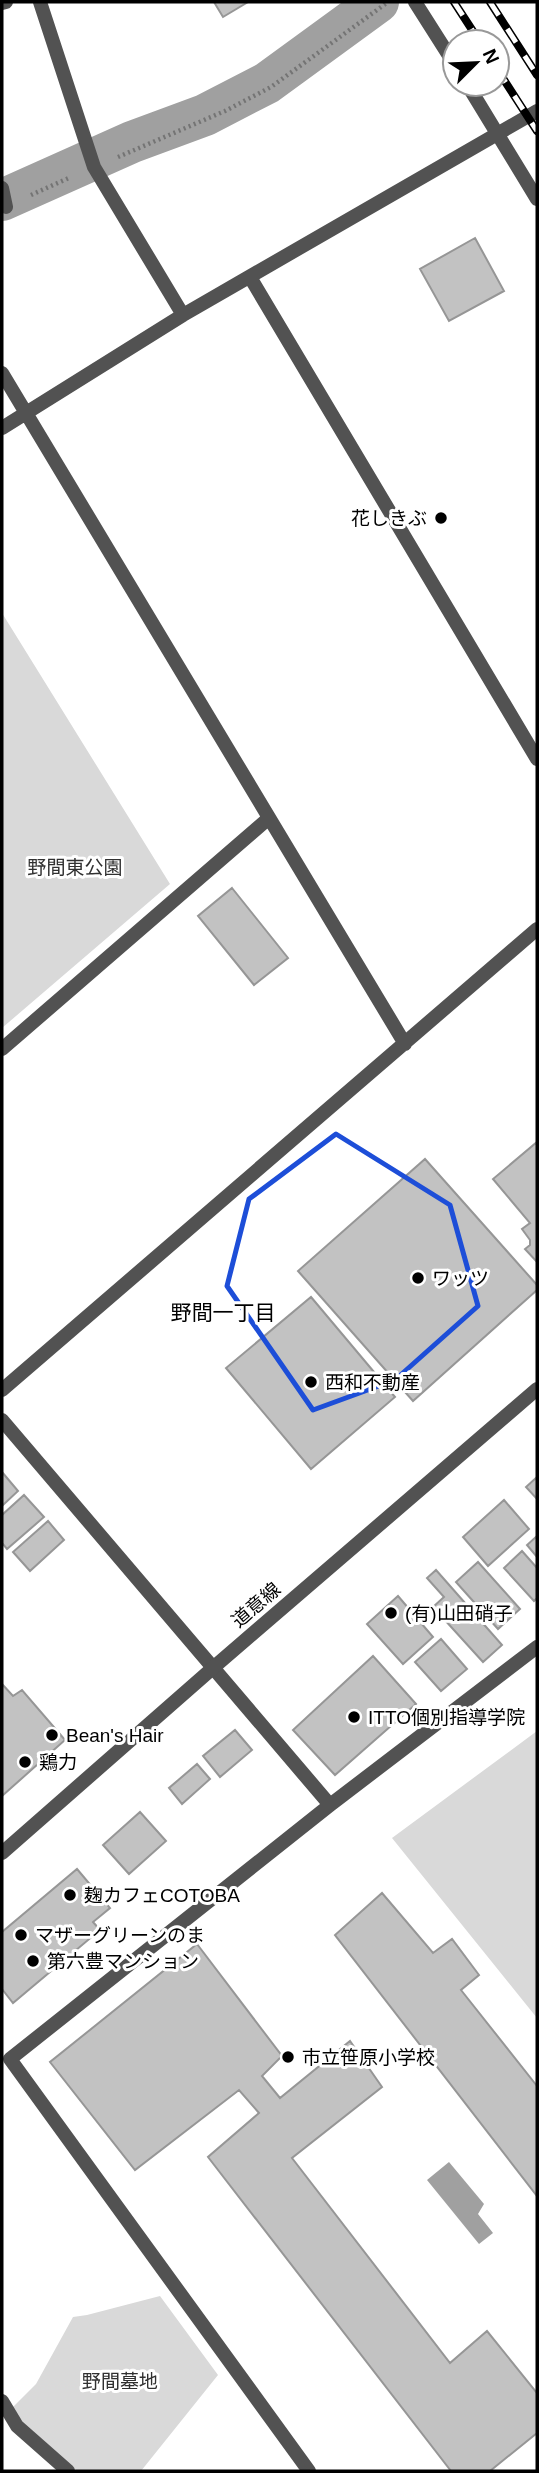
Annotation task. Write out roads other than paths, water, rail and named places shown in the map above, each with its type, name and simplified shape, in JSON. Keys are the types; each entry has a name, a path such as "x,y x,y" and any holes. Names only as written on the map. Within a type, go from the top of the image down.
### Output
{"street":[{"path":"40,2 94,167 183,315"},
{"path":"415,2 441,43"},
{"path":"476,98 537,199"},
{"path":"2,428 183,315 537,111"},
{"path":"250,277 537,759"},
{"path":"2,373 405,1044"},
{"path":"2,1049 269,818"},
{"path":"2,1390 537,929"},
{"name":"道意線","path":"2,1853 537,1390"},
{"path":"2,1420 330,1805"},
{"path":"309,2471 10,2059 330,1805 537,1647"},
{"path":"2,2401 17,2426 68,2471"}],"waterway":[{"path":"2,200 132,142 205,115 267,83 378,2"}],"railway":[{"path":"454,2 471,28"},
{"path":"490,2 537,75"},
{"path":"511,91 537,131"}],"place":[{"name":"花しきぶ","path":"441,518"},
{"name":"ワッツ","path":"418,1278"},
{"name":"西和不動産","path":"311,1382"},
{"name":"(有)山田硝子","path":"391,1613"},
{"name":"ITTO個別指導学院","path":"354,1717"},
{"name":"Bean's Hair","path":"52,1735"},
{"name":"鶏力","path":"25,1762"},
{"name":"麹カフェCOTOBA","path":"70,1895"},
{"name":"マザーグリーンのま","path":"21,1935"},
{"name":"第六豊マンション","path":"33,1961"},
{"name":"市立笹原小学校","path":"288,2057"}],"district":[{"name":"野間一丁目","path":"223,1312"}],"park label":[{"name":"野間東公園","path":"75,867"},
{"name":"野間墓地","path":"120,2381"}]}
